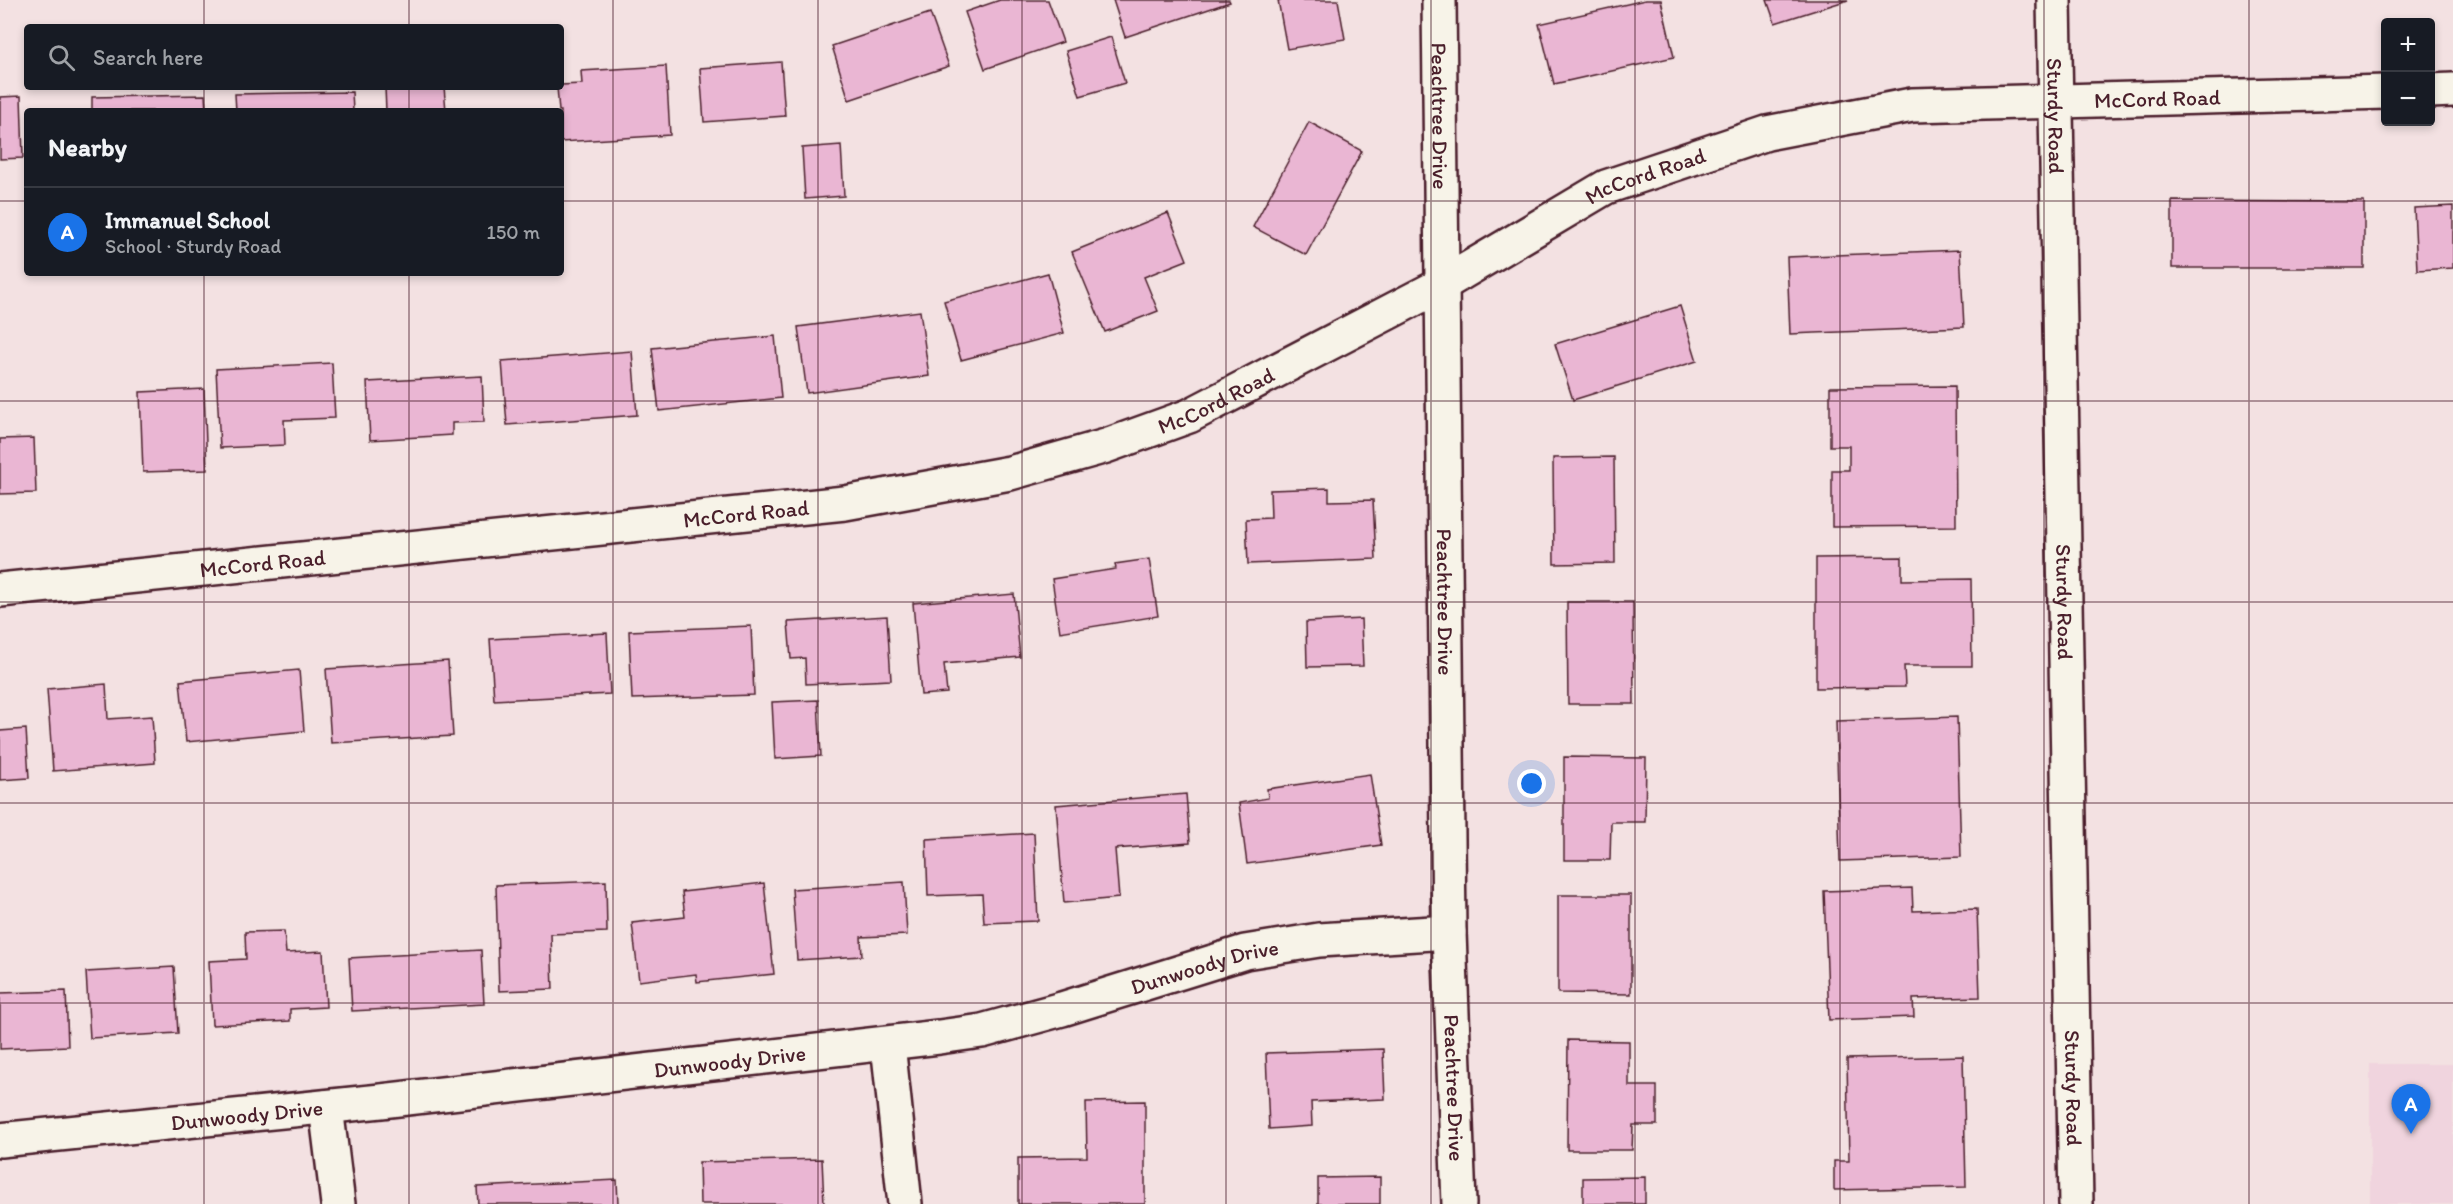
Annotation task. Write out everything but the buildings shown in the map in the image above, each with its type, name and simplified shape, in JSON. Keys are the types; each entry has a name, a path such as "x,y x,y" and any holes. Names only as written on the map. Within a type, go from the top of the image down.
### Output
{"street":[{"name":"Peachtree Drive","path":"1439,0 1449,932 1459,1204"},
{"name":"Sturdy Road","path":"2054,0 2076,1204"},
{"path":"2435,91 2453,90"},
{"name":"McCord Road","path":"0,590 845,503 1010,473 1106,446 1189,416 1441,285 1606,188 1767,133 1912,105 2381,92"},
{"name":"Dunwoody Drive","path":"0,1140 326,1107 888,1044 982,1031 1062,1009 1245,952 1319,940 1449,932"},
{"path":"888,1044 905,1204"},
{"path":"326,1107 338,1204"}],"shaded area":[{"path":"2370,1064 2453,1064 2453,1204 2370,1204"}],"place":[{"name":"Immanuel School","path":"2411,1134"}]}
